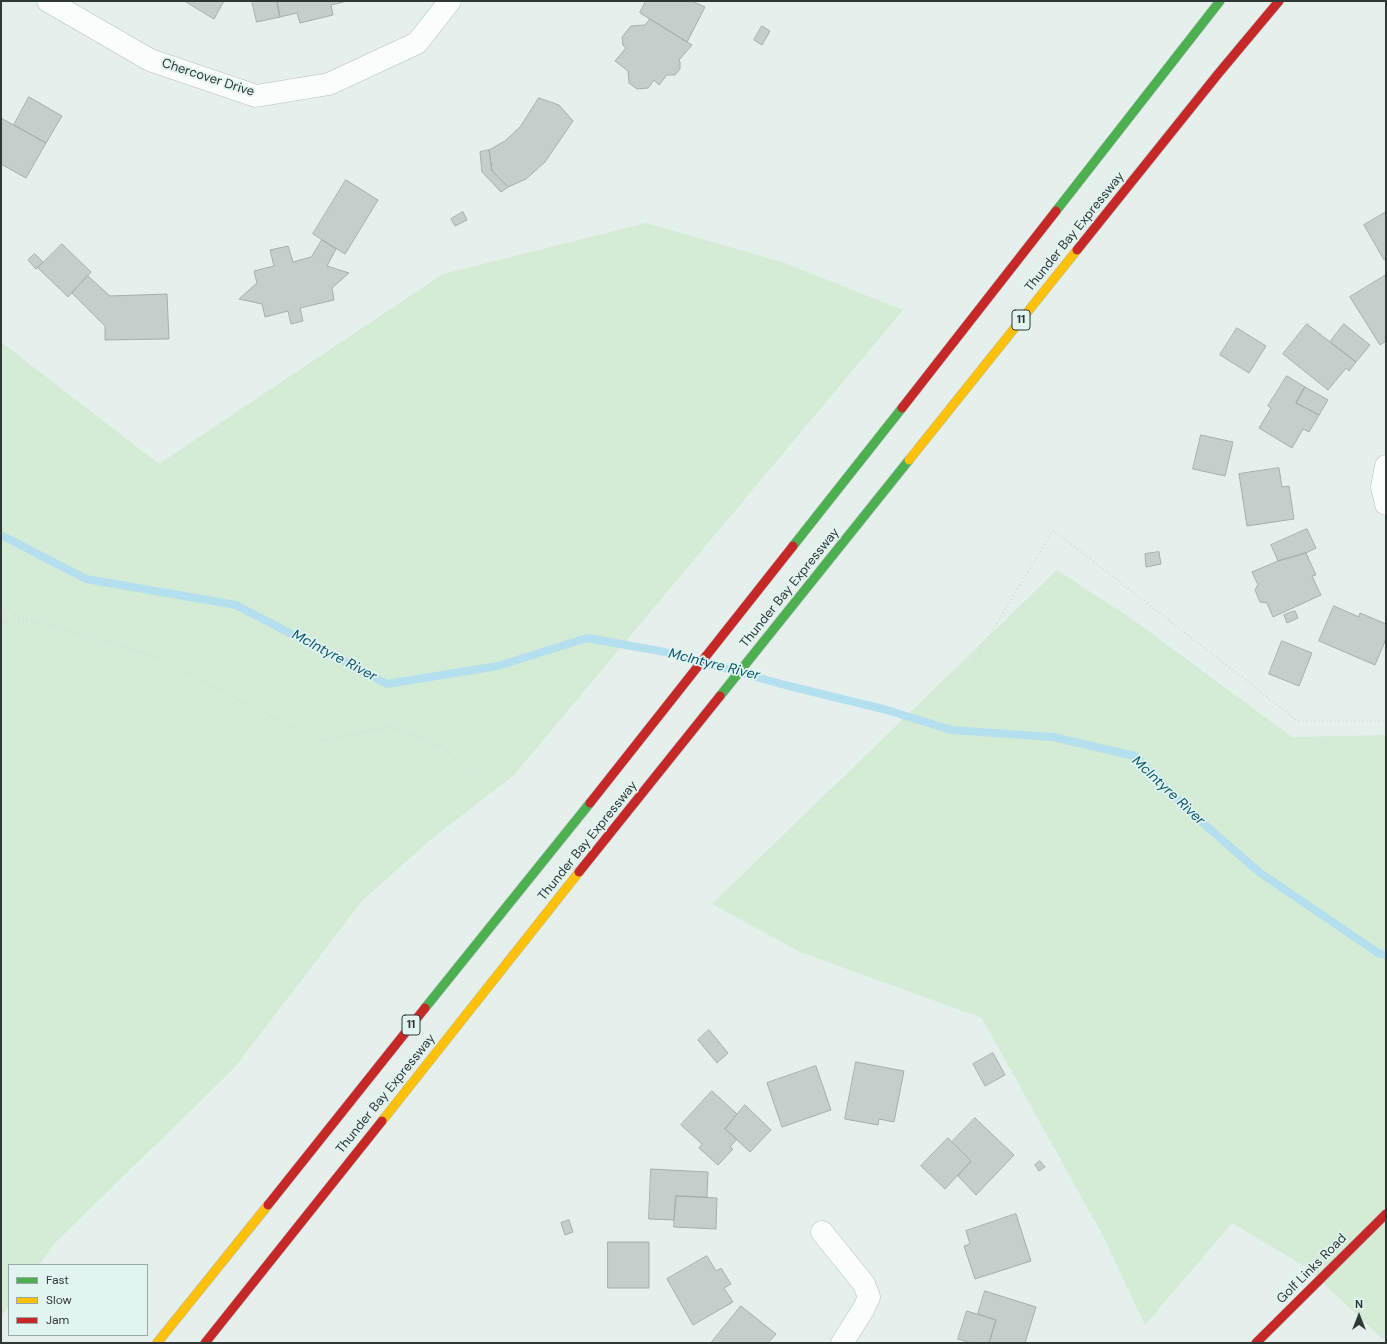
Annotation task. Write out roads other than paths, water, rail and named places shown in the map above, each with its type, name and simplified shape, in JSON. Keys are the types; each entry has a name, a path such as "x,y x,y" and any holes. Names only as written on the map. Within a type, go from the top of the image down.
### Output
{"main road":[{"name":"Thunder Bay Expressway","path":"157,1343 727,631 1220,1"},
{"name":"Thunder Bay Expressway","path":"205,1343 709,712 765,639 1208,86 1279,1"},
{"name":"Golf Links Road","path":"1256,1343 1386,1214"}],"street":[{"name":"Chercover Drive","path":"48,1 150,60 256,96 329,84 417,43 450,1"},
{"path":"1386,466 1382,487 1386,504"},
{"path":"822,1232 864,1284 869,1297 863,1310 842,1343"}],"waterway":[{"name":"McIntyre River","path":"1,535 86,579 236,605 387,684 498,666 587,638 665,652 785,685 887,710 951,730 1053,737 1135,756 1188,810 1259,872 1378,953 1386,955"}]}
